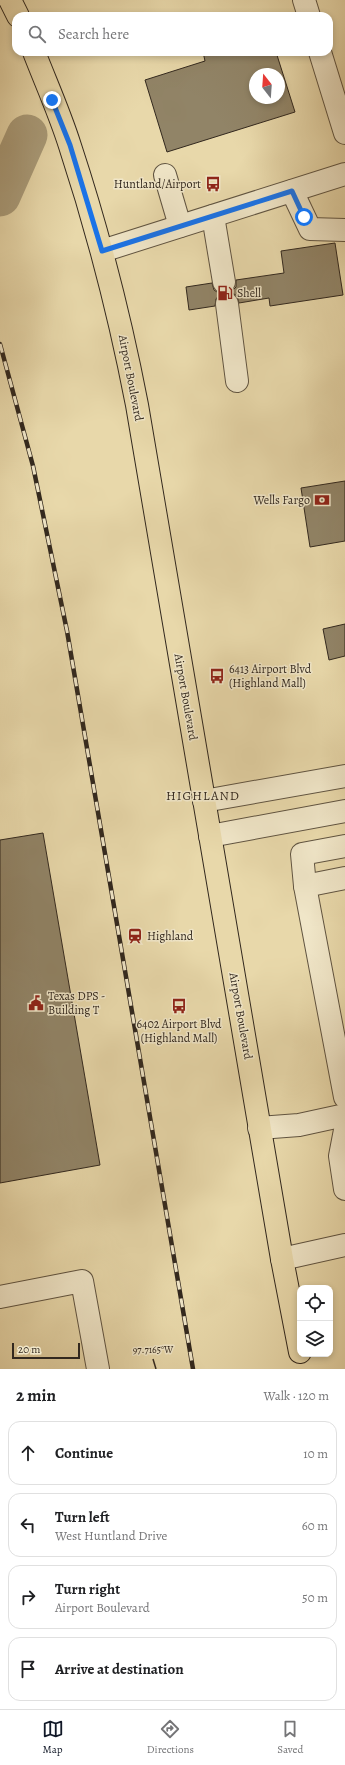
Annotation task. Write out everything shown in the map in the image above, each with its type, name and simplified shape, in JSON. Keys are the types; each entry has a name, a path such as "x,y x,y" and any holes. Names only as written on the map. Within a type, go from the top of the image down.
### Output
{"main road":[{"path":"10,0 16,12"},
{"name":"Airport Boulevard","path":"36,56 70,145 102,251 120,321 137,405 259,1128 297,1337"},
{"name":"Airport Boulevard","path":"301,1357 304,1369"}],"street":[{"path":"304,0 307,12"},
{"path":"321,56 345,133"},
{"path":"102,251 345,174"},
{"path":"164,175 180,226"},
{"path":"292,191 310,229 345,230"},
{"path":"213,216 224,282"},
{"path":"227,304 237,381"},
{"path":"204,801 345,776"},
{"path":"210,836 345,811"},
{"path":"345,846 302,854 305,886 345,1098"},
{"path":"305,886 345,878"},
{"path":"259,1128 299,1125 345,1115"},
{"path":"345,1130 340,1156 345,1188"},
{"path":"282,1259 345,1245"},
{"path":"0,1297 82,1280 98,1369"}],"building":[{"path":"204,56 277,56 281,68 249,68 249,104 285,104 285,80 295,112 167,152 145,80 205,61"},
{"path":"335,243 343,295 270,306 269,298 239,303 237,296 231,292 236,287 236,280 284,273 281,251"},
{"path":"212,283 214,290 220,294 216,299 215,306 189,310 186,287"},
{"path":"345,481 345,541 310,547 301,488"},
{"path":"345,624 345,656 329,660 323,629"},
{"name":"Texas DPS - Building T","path":"43,833 100,1165 0,1183 0,840"}],"waterway":[{"path":"0,196 27,135"},
{"path":"0,169 6,183"}],"railway":[{"path":"0,344 33,466 67,631 193,1369"}],"place":[{"name":"Huntland/Airport","path":"213,184"},
{"name":"Shell","path":"225,293"},
{"name":"Wells Fargo","path":"322,500"},
{"name":"6413 Airport Blvd (Highland Mall)","path":"217,676"},
{"name":"Highland","path":"135,936"},
{"name":"Texas DPS - Building T","path":"36,1003"},
{"name":"6402 Airport Blvd (Highland Mall)","path":"179,1006"}],"district":[{"name":"HIGHLAND","path":"203,795"}],"route":[{"path":"52,100 70,145 102,251 292,191 304,217"}]}
